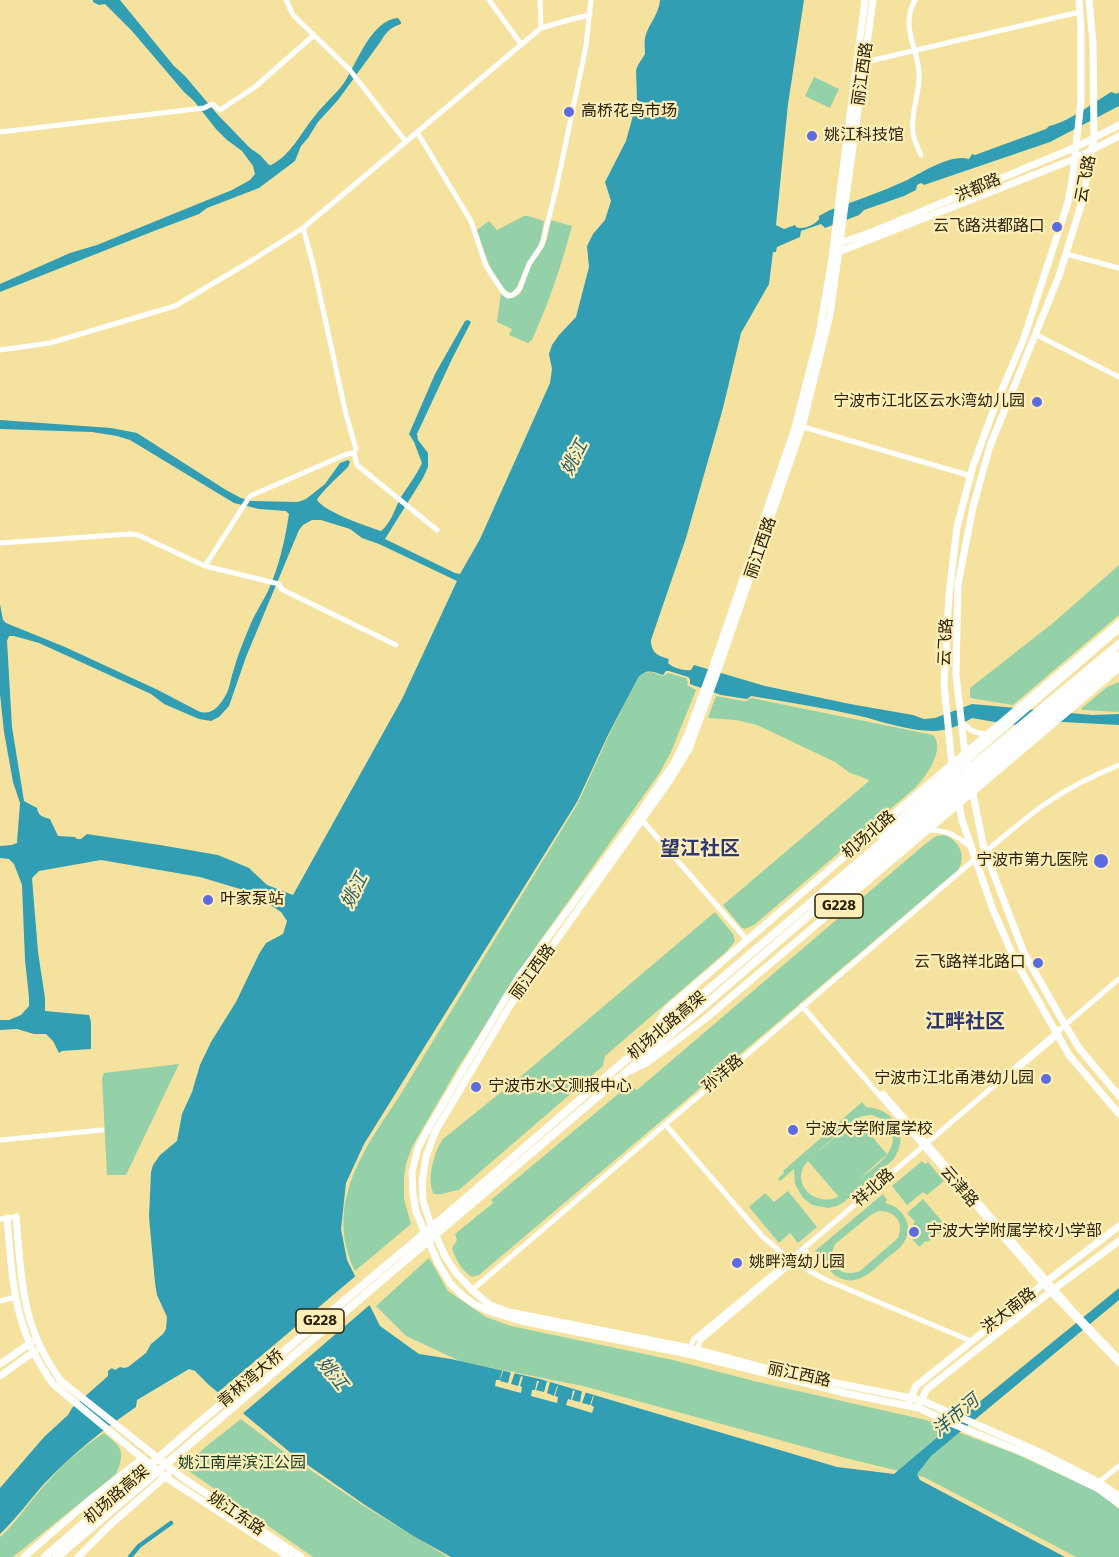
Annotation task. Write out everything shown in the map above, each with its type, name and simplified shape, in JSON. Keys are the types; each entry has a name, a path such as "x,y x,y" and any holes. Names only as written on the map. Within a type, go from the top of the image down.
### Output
{"highway":[{"path":"834,893 853,863 959,766 1119,628"},
{"name":"机场北路","path":"834,893 942,791 1119,644"},
{"name":"机场北路","path":"834,893 1119,651"},
{"path":"834,893 975,781 1119,659"},
{"name":"机场北路高架","path":"454,1213 622,1075 834,893"},
{"name":"机场北路高架","path":"454,1213 630,1057 834,893"},
{"name":"青林湾大桥","path":"188,1432 454,1213"},
{"name":"青林湾大桥","path":"199,1435 454,1213"},
{"name":"机场路高架","path":"45,1557 188,1432"},
{"name":"机场路高架","path":"58,1556 199,1435"}],"main road":[{"name":"丽江西路","path":"861,64 865,0"},
{"name":"丽江西路","path":"836,248 835,231 873,0"},
{"name":"云飞路","path":"1079,0 1082,57 1080,105 1068,202 1024,338 995,406 971,476 957,527 949,596 944,684 951,765 962,820 993,910 1015,960 1056,1034 1069,1055 1119,1114"},
{"name":"云飞路","path":"1089,0 1093,42 1094,138 1082,202 1059,276 990,446 974,507 958,584 956,675 965,754 985,852 1024,953 1079,1048 1119,1096"},
{"name":"洪都路","path":"836,248 1076,147 1119,124"},
{"name":"洪都路","path":"836,248 1074,159 1119,136"},
{"name":"丽江西路","path":"693,1352 521,1321 474,1304 450,1283 438,1263 416,1212 412,1194 412,1172 418,1148 520,975 668,783 689,749 799,425 841,223 842,196"},
{"name":"机场北路","path":"630,1057 636,1046 654,1029 667,1009 1119,623"},
{"name":"G228","path":"622,1075 648,1062 705,1019 1117,672"},
{"name":"丽江西路","path":"640,818 511,1004 435,1131 423,1174 423,1201 445,1256 456,1273 490,1305 509,1312 920,1404 953,1415 1029,1455 1119,1496"},
{"path":"16,1217 22,1289 28,1316 40,1348 69,1393"},
{"path":"4,1218 15,1297 29,1344 53,1384 69,1393"},
{"name":"洪大南路","path":"910,1402 916,1386 1045,1282 1119,1226"},
{"name":"洪大南路","path":"920,1404 927,1389 1052,1290 1119,1241"},
{"path":"0,1364 36,1339"},
{"path":"0,1376 40,1348"},
{"name":"姚江东路","path":"69,1393 120,1429 173,1471 301,1557"},
{"name":"姚江东路","path":"69,1393 113,1435 165,1477 289,1557"},
{"name":"丽江西路","path":"920,1404 948,1422 978,1430"},
{"path":"24,1557 91,1499 150,1453"},
{"path":"78,1557 110,1525 173,1471"},
{"name":"丽江西路","path":"1098,1485 1119,1504"}],"street":[{"path":"286,0 293,15 350,69 406,142"},
{"path":"489,0 521,44"},
{"path":"540,0 541,28"},
{"path":"417,132 471,221 488,270 504,293 508,296 513,295 520,288 529,264 542,245 561,170 586,46 591,0"},
{"path":"915,0 909,12 908,26 919,76 912,128 921,155"},
{"path":"861,64 1080,12"},
{"path":"0,350 50,343 175,306 303,228 541,28 590,15"},
{"path":"0,132 204,108 212,104 220,110 255,87 314,35"},
{"path":"303,228 359,467 436,530"},
{"path":"1066,254 1119,268"},
{"path":"1035,334 1119,377"},
{"path":"799,425 971,476"},
{"path":"205,566 250,496 354,453"},
{"path":"0,543 138,535 205,566 279,584 281,590 396,645"},
{"path":"961,721 972,731 988,734"},
{"path":"985,852 1047,802 1090,777 1119,765"},
{"path":"640,818 747,940"},
{"path":"929,830 941,830 954,834 971,847"},
{"name":"孙洋路","path":"472,1290 975,859"},
{"name":"祥北路","path":"693,1352 700,1341 1119,979"},
{"name":"云津路","path":"804,1005 1073,1314 1119,1358"},
{"path":"665,1124 762,1236 792,1261 826,1280 971,1341"},
{"path":"0,1140 102,1130"},
{"path":"4,1218 16,1217"},
{"path":"0,1301 15,1297"},
{"name":"云津路","path":"1096,1337 1119,1364"},
{"path":"1098,1485 1119,1466"}],"green space":[{"path":"814,77 839,89 830,108 805,96"},
{"path":"524,216 544,221 536,251 527,263 516,289 511,293 499,283 494,274 477,230 489,221 497,230"},
{"path":"551,220 572,226 549,298 532,340 528,343 509,335 512,329 497,322 501,293 507,298 520,294 531,265 547,239"},
{"path":"1119,565 1119,615 1013,705 970,698 970,688 1053,623"},
{"path":"651,672 663,676 668,673 686,678 687,685 696,690 671,752 659,774 537,945 459,1066 412,1147 404,1177 404,1199 411,1224 355,1271 346,1247 344,1224 345,1202 360,1160 578,803 638,678 643,673"},
{"path":"1119,682 1119,712 1082,710 1107,687"},
{"path":"716,696 743,701 751,698 933,735 937,748 933,763 915,788 754,925 745,929 723,905 869,781 757,725 736,720 708,718"},
{"path":"944,835 954,841 960,849 962,859 958,870 479,1275 472,1277 465,1271 457,1261 452,1248 457,1240 455,1234 493,1203 491,1200 629,1085 637,1090 924,845 936,836"},
{"path":"715,912 733,934 735,941 727,951 605,1056 603,1066 459,1190 434,1194 431,1182 432,1166 443,1139"},
{"path":"179,1064 126,1175 107,1175 102,1078 104,1073"},
{"path":"862,1102 866,1107 876,1109 892,1118 900,1133 898,1151 893,1160 837,1206 828,1208 812,1205 803,1198 795,1184 794,1169 780,1181 778,1179 784,1173 783,1171","holes":["872,1115 890,1127 893,1138 892,1146 888,1153 882,1160 855,1183 887,1154 857,1119 808,1160 855,1119","808,1161 838,1196 838,1197 820,1199 806,1190 801,1176"]},
{"path":"922,1161 925,1164 928,1162 944,1181 927,1195 923,1192 907,1205 892,1186"},
{"path":"788,1191 817,1227 798,1243 790,1233 779,1243 749,1207 765,1193 774,1202"},
{"path":"883,1194 887,1200 885,1203 897,1208 907,1223 907,1236 900,1247 871,1272 859,1279 845,1280 838,1277 828,1267 825,1254 820,1257 815,1251","holes":["879,1211 897,1219 900,1227 898,1238 860,1271 846,1273 837,1268 832,1257 835,1244 872,1214"]},
{"path":"923,1199 947,1227 919,1247 908,1234 916,1228 913,1224 915,1222 907,1213"},
{"path":"429,1258 448,1291 486,1317 511,1326 673,1360 926,1420 1016,1454 1098,1492 1119,1509 1119,1557 1076,1557 924,1477 845,1458 583,1386 462,1362 406,1336 376,1306"},
{"name":"姚江南岸滨江公园","path":"241,1419 288,1455 364,1506 448,1557 313,1557 183,1467"},
{"path":"104,1433 115,1442 120,1451 121,1460 116,1474 13,1557 0,1557 0,1537 60,1468"}],"water":[{"path":"93,0 120,0 218,115 269,165 278,161 290,150 344,83 372,34 388,21 398,18 401,24 392,28 385,35 338,100 318,122 301,146 295,161 259,188 0,292 0,284 70,253 97,245 232,190 250,180 255,174 253,166 242,151 216,129 132,31 105,4 99,5"},
{"name":"姚江","path":"660,0 804,0 788,104 776,225 784,229 795,225 799,228 809,226 819,219 819,216 830,210 896,185 945,161 969,159 972,154 975,155 1046,129 1072,117 1111,92 1117,94 1119,92 1119,106 1050,142 924,185 921,183 917,185 916,190 904,196 864,210 859,215 825,228 821,224 801,231 800,237 777,247 776,252 773,252 769,284 741,333 723,408 686,538 651,640 654,651 669,659 668,663 679,669 691,670 694,665 765,686 924,719 935,718 972,704 1092,715 1119,714 1119,725 1063,722 1012,725 972,718 948,729 924,731 806,705 751,696 747,699 721,695 690,684 688,677 669,671 663,675 650,672 641,675 607,737 577,802 364,1144 346,1183 341,1229 347,1260 380,1326 419,1354 540,1379 837,1467 894,1474 1119,1288 1119,1300 931,1456 917,1474 920,1480 1065,1557 451,1557 365,1505 292,1454 195,1371 189,1369 137,1400 136,1407 76,1453 43,1485 0,1534 0,1488 44,1437 108,1376 108,1371 112,1368 115,1370 128,1367 146,1353 151,1344 166,1329 167,1317 157,1295 155,1283 149,1217 153,1165 160,1155 177,1141 182,1114 211,1042 236,1002 259,954 266,943 283,934 287,921 281,912 250,892 200,877 101,860 39,871 32,878 45,1011 89,1015 91,1049 59,1053 53,1041 46,1034 34,1034 17,1029 0,1030 0,1020 9,1020 21,1015 29,1006 29,997 22,885 14,864 9,859 0,858 0,846 17,843 20,803 13,782 0,694 0,604 3,620 6,623 65,647 198,711 210,712 226,695 236,661 253,618 272,582 286,534 289,514 286,511 259,509 234,503 130,440 92,432 0,429 0,420 111,428 137,433 226,490 252,501 298,502 306,499 325,484 340,463 348,460 350,462 348,467 317,500 321,505 337,514 381,531 390,520 422,463 409,434 435,374 465,321 468,320 471,322 417,434 418,440 428,453 428,467 385,539 460,574 480,539 550,383 552,369 549,354 552,345 576,317 589,267 587,246 593,234 605,220 611,201 605,182 626,141 637,101 636,70 645,54 646,33","holes":["312,520 321,520 350,529 362,538 457,581 402,699 293,895 267,885 249,868 218,855 87,834 81,839 58,836 50,819 41,816 37,808 24,801 12,727 7,641 9,636 39,643 151,694 164,704 199,719 211,721 219,717 229,706 246,657 299,530"]}],"pier":[{"path":"358,1274 372,1303 241,1415 216,1394"},
{"path":"502,1371 500,1381 508,1383 511,1371 515,1372 511,1384 518,1386 521,1376 523,1377 520,1386 522,1387 521,1393 495,1386 496,1380 500,1380"},
{"path":"539,1381 536,1390 544,1392 547,1381 550,1382 547,1393 554,1396 558,1386 555,1396 558,1397 557,1403 531,1396"},
{"path":"573,1390 575,1391 572,1400 580,1402 582,1391 586,1392 582,1403 590,1405 594,1396 591,1405 594,1407 592,1413 566,1405 568,1399 571,1400"}],"waterway":[{"path":"130,1557 139,1546 171,1523"}],"place":[{"name":"高桥花鸟市场","path":"569,112"},
{"name":"姚江科技馆","path":"812,136"},
{"name":"云飞路洪都路口","path":"1057,227"},
{"name":"宁波市江北区云水湾幼儿园","path":"1037,402"},
{"name":"宁波市第九医院","path":"1101,861"},
{"name":"叶家泵站","path":"208,900"},
{"name":"云飞路祥北路口","path":"1038,963"},
{"name":"宁波市江北甬港幼儿园","path":"1046,1079"},
{"name":"宁波市水文测报中心","path":"476,1087"},
{"name":"宁波大学附属学校","path":"793,1130"},
{"name":"宁波大学附属学校小学部","path":"914,1232"},
{"name":"姚畔湾幼儿园","path":"737,1263"}],"district":[{"name":"望江社区","path":"700,849"},
{"name":"江畔社区","path":"965,1022"}],"water label":[{"name":"洋市河","path":"956,1416"}]}
